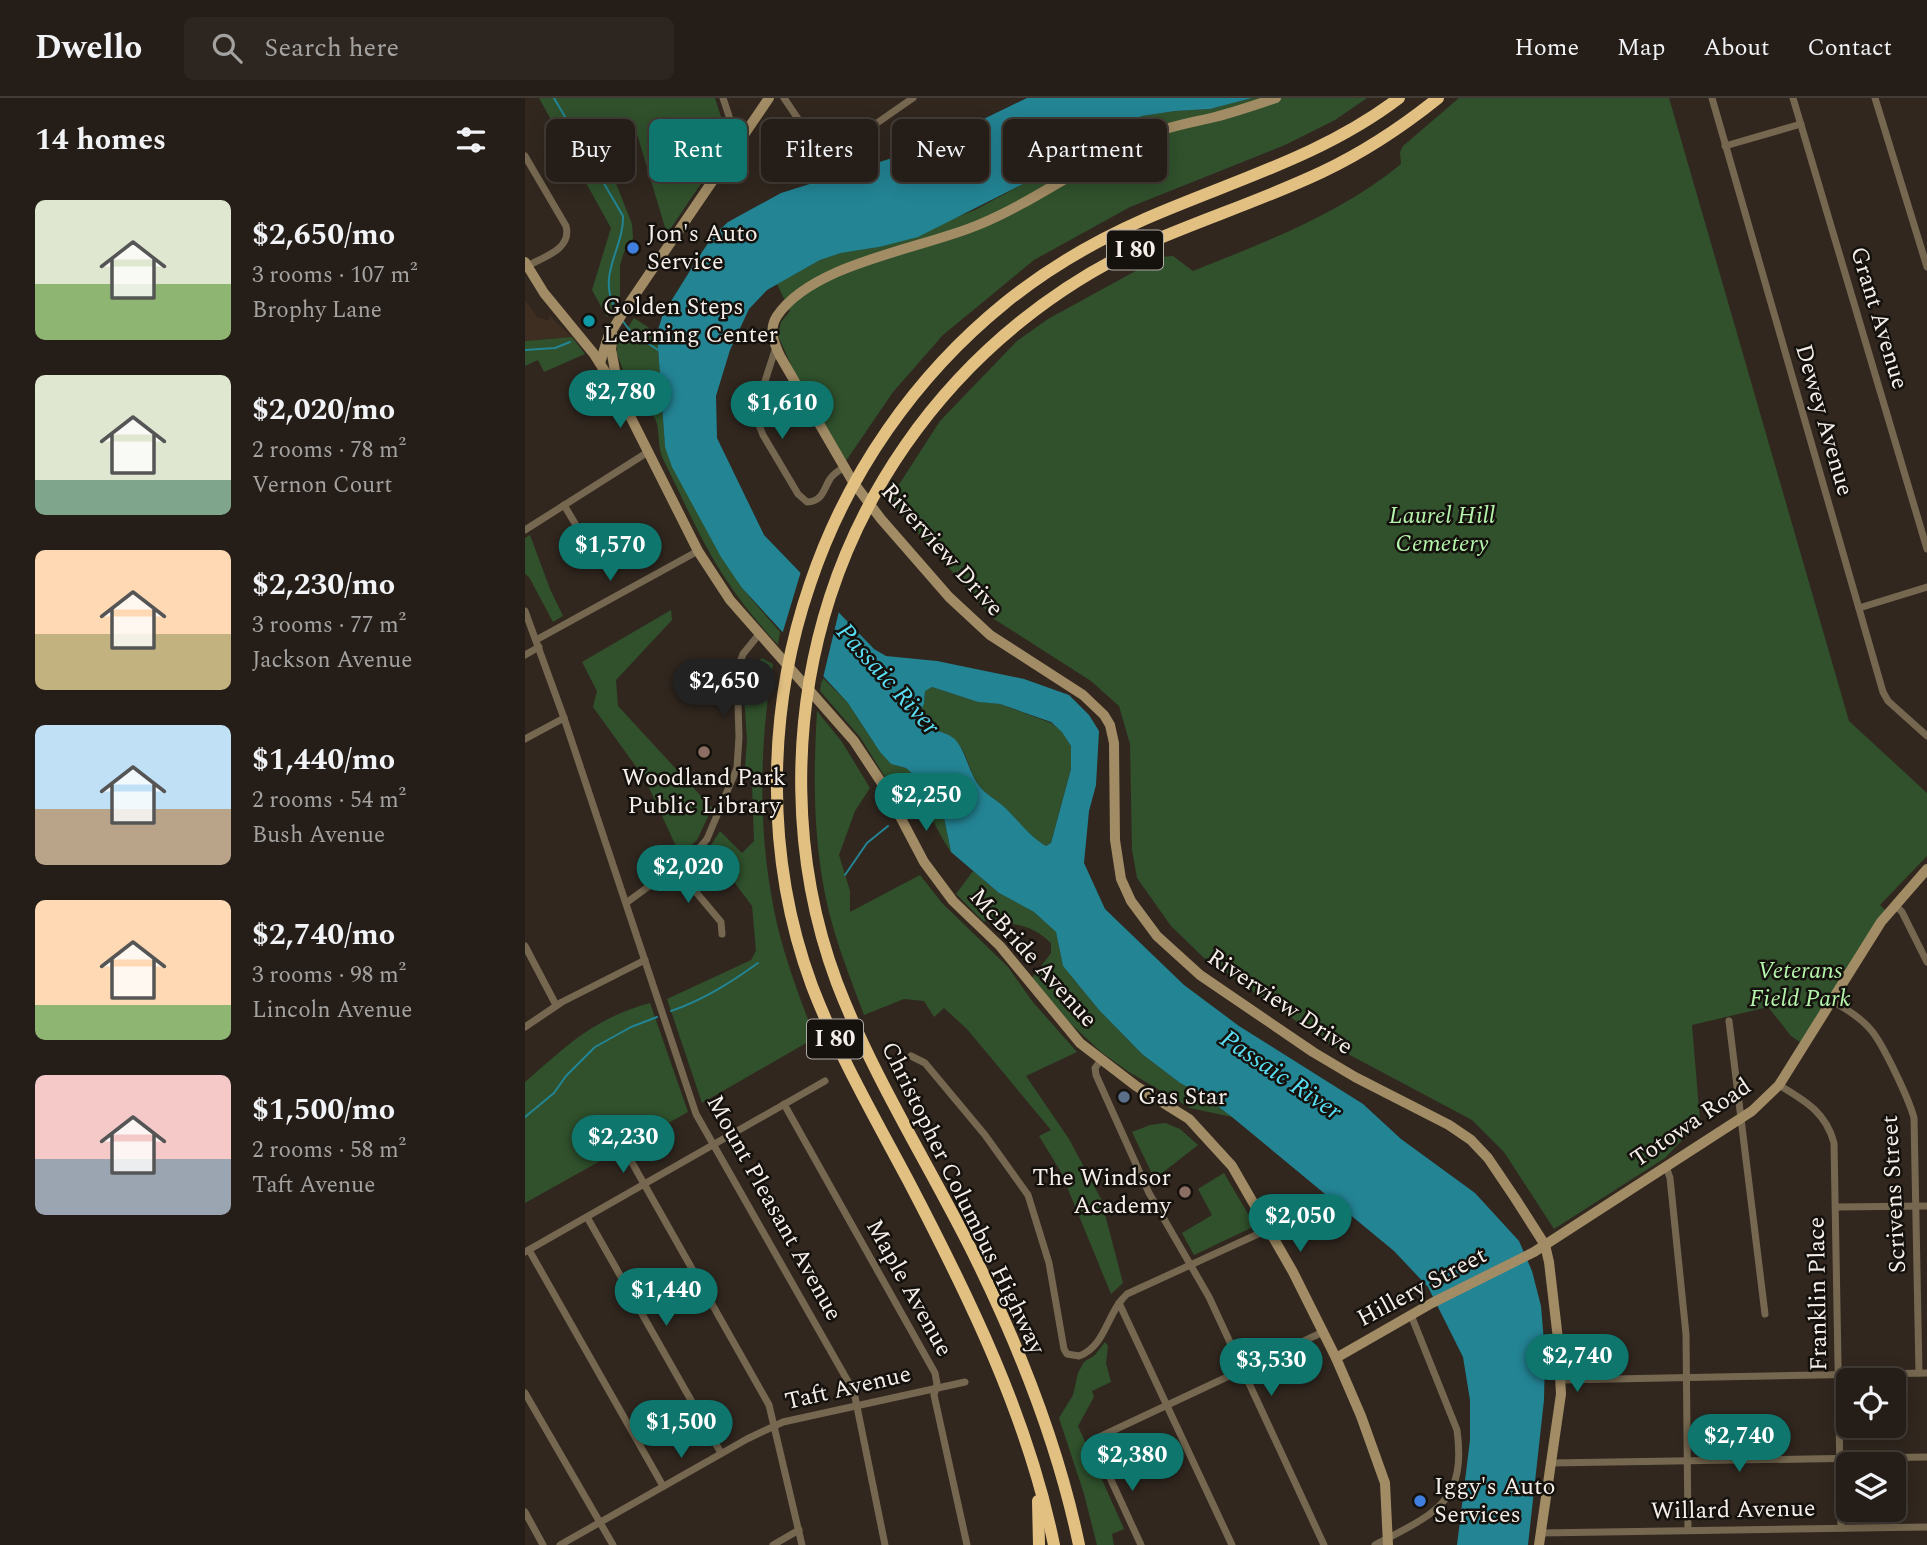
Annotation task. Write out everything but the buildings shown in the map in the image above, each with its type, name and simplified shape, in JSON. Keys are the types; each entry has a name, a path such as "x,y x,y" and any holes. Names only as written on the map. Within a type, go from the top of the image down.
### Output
{"highway":[{"name":"Christopher Columbus Highway","path":"1053,1545 1038,1483 1013,1407 972,1308 943,1246 843,1056 820,1007 803,958 785,876 777,767 783,693 792,643 814,571 839,512 870,456 912,396 948,356 1006,302 1049,271 1096,243 1143,220 1325,145 1399,98"},
{"name":"Christopher Columbus Highway","path":"1079,1545 1045,1422 1008,1328 971,1250 866,1050 832,968 813,895 803,832 801,782 804,715 818,638 833,587 862,518 886,475 926,417 959,378 997,341 1049,300 1128,253 1335,166 1393,131 1438,98"},
{"path":"1038,1483 1039,1545"},
{"path":"1070,1505 1089,1545"}],"main road":[{"name":"McBride Avenue","path":"747,130 769,98"},
{"path":"776,347 772,331 776,317 793,300 832,274 942,239 991,220 1147,135 1235,112 1276,98"},
{"name":"McBride Avenue","path":"712,182 624,311 603,348 600,363 619,394 698,551 730,600 862,752 941,887 1000,946 1080,1043 1200,1128 1232,1166 1269,1229 1336,1358 1381,1467 1385,1483 1388,1542"},
{"path":"526,264 544,293 600,363"},
{"name":"McBride Avenue","path":"617,324 611,349 619,394"},
{"path":"582,340 601,338 617,324"},
{"name":"Riverview Drive","path":"776,347 843,467 881,520 975,623 1005,647 1083,695 1104,715 1110,725 1114,743 1115,840 1118,867 1131,901 1157,936 1200,975 1313,1052 1355,1077 1460,1131 1492,1164 1545,1245"},
{"name":"Totowa Road","path":"1531,1253 1764,1101 1779,1085 1867,942 1927,869"},
{"path":"1539,1545 1559,1416 1561,1380 1545,1245"},
{"name":"Hillery Street","path":"1336,1358 1432,1303 1531,1253"}],"street":[{"path":"723,98 730,119"},
{"path":"784,98 819,150 827,155 834,153 913,98"},
{"name":"Dewey Avenue","path":"1712,98 1885,697 1927,736"},
{"name":"Grant Avenue","path":"1793,98 1927,549"},
{"path":"1875,98 1927,267"},
{"path":"1725,146 1801,124"},
{"path":"525,156 566,226 568,234 563,246 526,264"},
{"path":"776,347 757,412 762,435 799,494 807,502 813,502 822,495 833,475 843,467"},
{"path":"525,530 648,452"},
{"path":"564,505 595,557"},
{"path":"525,655 537,644 698,551"},
{"path":"1859,608 1927,587"},
{"name":"Mount Pleasant Avenue","path":"525,611 564,718 692,1101 713,1145 850,1382 885,1545"},
{"path":"626,903 697,851 707,839 737,768 737,671 743,654 760,633"},
{"path":"525,739 564,718"},
{"path":"675,867 721,922 722,934"},
{"path":"1895,905 1902,912 1927,962"},
{"path":"525,946 556,1005"},
{"path":"525,1027 556,1005 645,960"},
{"name":"Scrivens Street","path":"1832,1001 1861,1019 1874,1034 1908,1100 1914,1118 1923,1373"},
{"path":"1729,1021 1765,1314"},
{"path":"911,1056 925,1063 985,1135 1028,1195 1049,1263 1067,1354 1079,1356 1091,1350 1127,1294 1269,1229"},
{"path":"1101,1060 1095,1068 1096,1075 1149,1193 1209,1297 1324,1545"},
{"path":"663,1486 527,1251 825,1081"},
{"name":"Franklin Place","path":"1779,1085 1812,1105 1829,1128 1834,1143 1839,1368"},
{"name":"Maple Avenue","path":"784,1104 937,1381 934,1395 967,1545"},
{"path":"626,1152 769,1405 802,1545"},
{"path":"1666,1166 1670,1178 1686,1334 1688,1531"},
{"path":"1836,1207 1927,1206"},
{"path":"587,1217 722,1453"},
{"path":"1119,1303 1231,1545"},
{"path":"1375,1545 1388,1542 1444,1504 1453,1490 1458,1461 1457,1430 1411,1315"},
{"path":"1140,1545 1094,1443 1095,1439 1323,1332"},
{"path":"1561,1380 1836,1375"},
{"name":"Taft Avenue","path":"560,1545 775,1425 965,1382"},
{"path":"525,1393 613,1545"},
{"path":"1906,1457 1927,1457"},
{"path":"1551,1463 1836,1458"},
{"path":"525,1512 543,1545"},
{"name":"Franklin Place","path":"1841,1522 1841,1528"},
{"name":"Willard Avenue","path":"1540,1533 1927,1527"},
{"path":"773,1545 799,1530"}],"shaded area":[{"path":"525,300 537,317 549,321 549,315 572,337 525,341"}],"green space":[{"path":"539,98 715,98 722,119 649,119 649,174 637,134 635,136 635,119 551,119"},
{"path":"1252,98 1367,98 1335,120 1285,145 1130,207 1034,260 943,335 893,392 846,461 793,369 778,336 781,322 790,311 777,284 820,260 841,253 879,247 975,210 1026,182 1167,182 1167,119 1136,119 1175,111 1210,109"},
{"name":"Laurel Hill Cemetery","path":"1459,98 1669,98 1849,721 1927,793 1927,856 1880,905 1886,911 1803,1044 1791,1036 1768,1007 1692,1025 1700,1121 1665,1158 1554,1229 1504,1152 1472,1120 1331,1045 1204,958 1171,926 1137,878 1132,850 1130,744 1119,706 1091,681 994,619 889,500 940,421 1017,341 1048,319 1161,257 1173,256 1193,271 1275,238 1328,212 1378,182 1401,164 1400,152 1403,146"},
{"path":"586,182 616,182 632,224 633,239 624,252 620,265 620,297 607,317 592,290 611,228"},
{"path":"651,182 702,182 667,234"},
{"path":"634,318 657,333 665,447 742,588 780,632 778,645 745,606 718,567 664,461 653,415 636,404 617,354 617,344"},
{"path":"572,337 585,354 544,372 538,360 525,366 525,341"},
{"path":"530,535 563,616 553,622 525,574 525,538"},
{"path":"671,610 672,620 616,680 618,706 712,808 697,840 680,855 645,779 593,707 597,691 582,662"},
{"path":"762,658 773,664 765,722 762,782 767,870 775,917 785,952 815,1038 702,1103 667,999 751,960 756,951 752,906 709,848 720,831 742,853 754,841 752,785 745,767 747,740 744,696 750,668"},
{"path":"822,677 848,703 891,764 906,768 944,798 943,813 951,852 920,802 905,790 895,793 860,737 820,691"},
{"path":"932,687 978,702 1000,704 1051,723 1062,731 1071,746 1071,769 1051,843 1046,846 1034,837 1002,805 982,790 959,744 923,721 919,715 924,704 925,690"},
{"path":"817,711 842,742 870,788 855,811 839,855 850,891 850,912 920,875 942,903 1008,967 1032,1001 1077,1052 1026,1076 1069,1139 1101,1199 1123,1283 1111,1294 1061,1172 1039,1136 1051,1130 967,1029 944,1008 934,1017 924,1001 904,999 864,1015 828,908 819,859 815,810"},
{"path":"973,871 999,893 1034,912 1056,932 1063,966 1099,1010 1142,1054 1232,1117 1190,1108 1129,1072 1101,1052 1070,1023 1032,978 1051,953 1051,943 1027,928 983,921 956,894"},
{"path":"650,1003 688,1112 525,1203 525,1082 597,1025 630,1009"},
{"path":"1165,1123 1180,1129 1198,1145 1157,1177 1153,1176 1132,1132"},
{"path":"1224,1173 1255,1226 1194,1255 1182,1233 1212,1215 1198,1189"},
{"path":"1105,1342 1108,1346 1106,1363 1111,1382 1092,1391 1094,1397 1078,1426 1124,1529 1112,1534 1114,1545 1097,1545 1084,1494 1059,1418 1073,1395 1078,1373 1084,1362 1095,1355"}],"water":[{"name":"Passaic River","path":"1027,98 1252,98 1210,109 1175,111 1135,119 1003,119 1003,182 1026,182 918,237 820,260 767,290 749,309 730,350 716,396 717,438 764,535 874,649 886,656 937,661 1024,679 1069,695 1089,715 1099,731 1096,785 1089,811 1084,863 1105,909 1184,985 1239,1026 1363,1104 1401,1139 1475,1193 1519,1241 1532,1271 1541,1306 1545,1354 1544,1400 1528,1545 1457,1545 1470,1440 1470,1400 1463,1357 1428,1287 1394,1251 1232,1117 1142,1054 1099,1010 1063,966 1056,932 1034,912 999,893 951,852 943,813 944,798 906,768 891,764 848,703 742,588 721,557 672,467 665,447 657,333 663,314 698,258 713,236 728,222 781,193 816,182 878,182 878,162 892,158 892,182 989,182 989,119 984,119","holes":["932,687 978,702 1000,704 1051,722 1071,746 1071,769 1051,843 1046,846 980,787 954,739 928,726 919,715 924,704 925,691"]}],"pier":[{"path":"802,568 840,607 822,682 781,638"}],"waterway":[{"path":"554,98 623,216 609,274 611,299 617,312"},
{"path":"622,320 631,332 658,350"},
{"path":"525,350 555,348 570,342"},
{"path":"925,802 937,791"},
{"path":"845,875 867,843 888,826"},
{"path":"671,1011 716,990 758,963"},
{"path":"525,1117 554,1093 566,1076 595,1047 631,1027 657,1017"}],"place":[{"name":"Jon's Auto Service","path":"633,248"},
{"name":"Golden Steps Learning Center","path":"589,321"},
{"name":"Woodland Park Public Library","path":"704,752"},
{"name":"Gas Star","path":"1124,1097"},
{"name":"The Windsor Academy","path":"1185,1192"},
{"name":"Iggy's Auto Services","path":"1420,1501"}],"park label":[{"name":"Veterans Field Park","path":"1800,985"}]}
